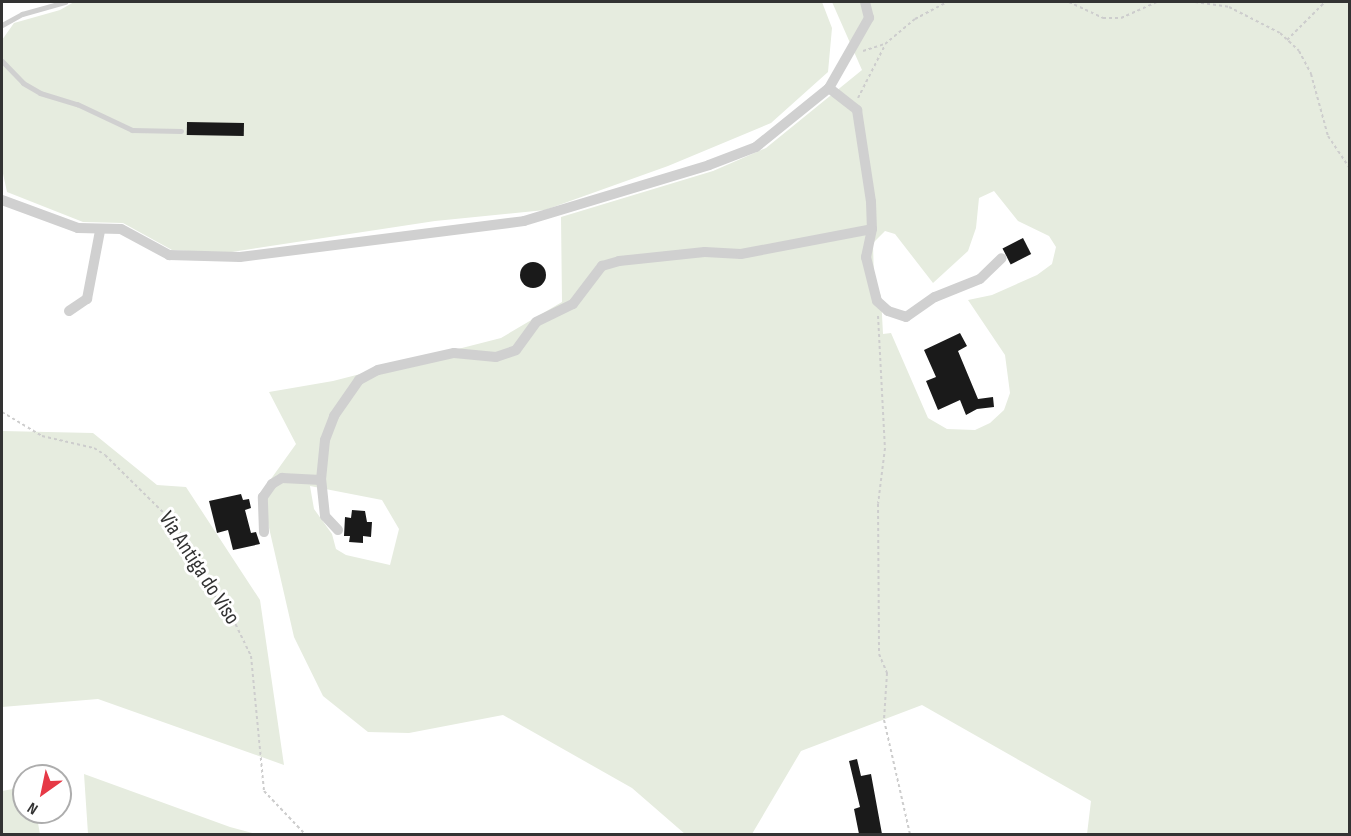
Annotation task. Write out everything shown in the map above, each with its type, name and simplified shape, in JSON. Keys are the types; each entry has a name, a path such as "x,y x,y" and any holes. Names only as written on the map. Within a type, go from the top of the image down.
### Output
{"street":[{"path":"2,200 78,228 100,231 121,229 169,255 240,257 524,221 709,165 756,147 829,88 869,18 865,2"},
{"path":"829,88 857,110 868,177 872,228 866,257 877,301 888,312 906,316 935,297 980,279 1002,258"},
{"path":"338,530 325,516 321,480 325,440 340,406 359,380 378,370 454,352 496,357 516,350 545,315 573,304 602,266 647,256 741,254 872,228"},
{"path":"69,311 87,299 100,231"},
{"path":"264,532 263,497 272,484 282,478 321,480"}],"lane":[{"path":"2,26 22,14 65,2"},
{"path":"2,61 23,83 40,93 77,104 132,130 181,131"}],"path":[{"path":"852,48 866,52 885,44 915,19 947,2"},
{"path":"1069,2 1103,18 1121,18 1157,2"},
{"path":"1195,2 1229,7 1287,40 1299,51 1311,74 1328,136 1350,169"},
{"path":"1287,40 1325,2"},
{"path":"857,110 858,94 885,44"},
{"path":"877,301 885,448 878,504 879,654 887,674 884,720 910,834"},
{"name":"Via Antiga do Viso","path":"2,412 42,436 94,448 105,455 178,527 195,571 233,619 251,656 264,791 305,834"}],"shaded area":[{"path":"74,2 822,2 832,28 828,72 771,123 668,166 545,210 435,221 225,253 172,250 123,223 83,222 7,192 2,169 2,40 14,23 60,10"},
{"path":"832,2 1349,2 1349,834 1087,834 1091,801 922,705 801,751 752,834 685,834 632,788 503,715 409,733 368,732 323,696 294,637 267,519 263,490 296,444 269,392 333,381 501,338 562,302 561,217 713,171 766,148 862,70","holes":["994,191 1018,221 1049,236 1056,247 1052,264 1037,275 992,295 968,300 1005,355 1010,393 1004,410 990,423 975,430 947,429 928,418 891,333 883,334 881,296 874,281 873,243 885,231 895,234 933,283 968,251 976,228 979,198","310,486 382,500 399,529 390,565 346,555 336,549 332,534 314,509"]},
{"path":"2,431 93,433 157,485 186,487 260,600 284,765 98,699 2,707"},
{"path":"84,774 230,827 256,834 88,834"},
{"path":"12,789 12,824 38,824 40,834 2,834 2,791"}],"building":[{"path":"187,122 244,123 244,136 187,135"},
{"path":"1023,238 1031,254 1011,264 1003,248"},
{"path":"533,262 542,266 546,275 542,284 533,288 524,284 520,275 524,266"},
{"path":"960,333 967,346 958,351 978,399 993,397 994,407 977,409 966,415 960,400 938,410 926,381 936,377 924,350"},
{"path":"241,494 243,500 249,499 251,508 245,510 251,533 256,532 260,544 233,550 228,530 217,533 209,501"},
{"path":"352,510 365,511 367,522 372,522 371,537 363,536 363,543 349,542 350,536 344,536 345,517 351,518"},
{"path":"857,759 861,776 871,774 882,834 859,834 854,809 860,807 849,761"}]}
